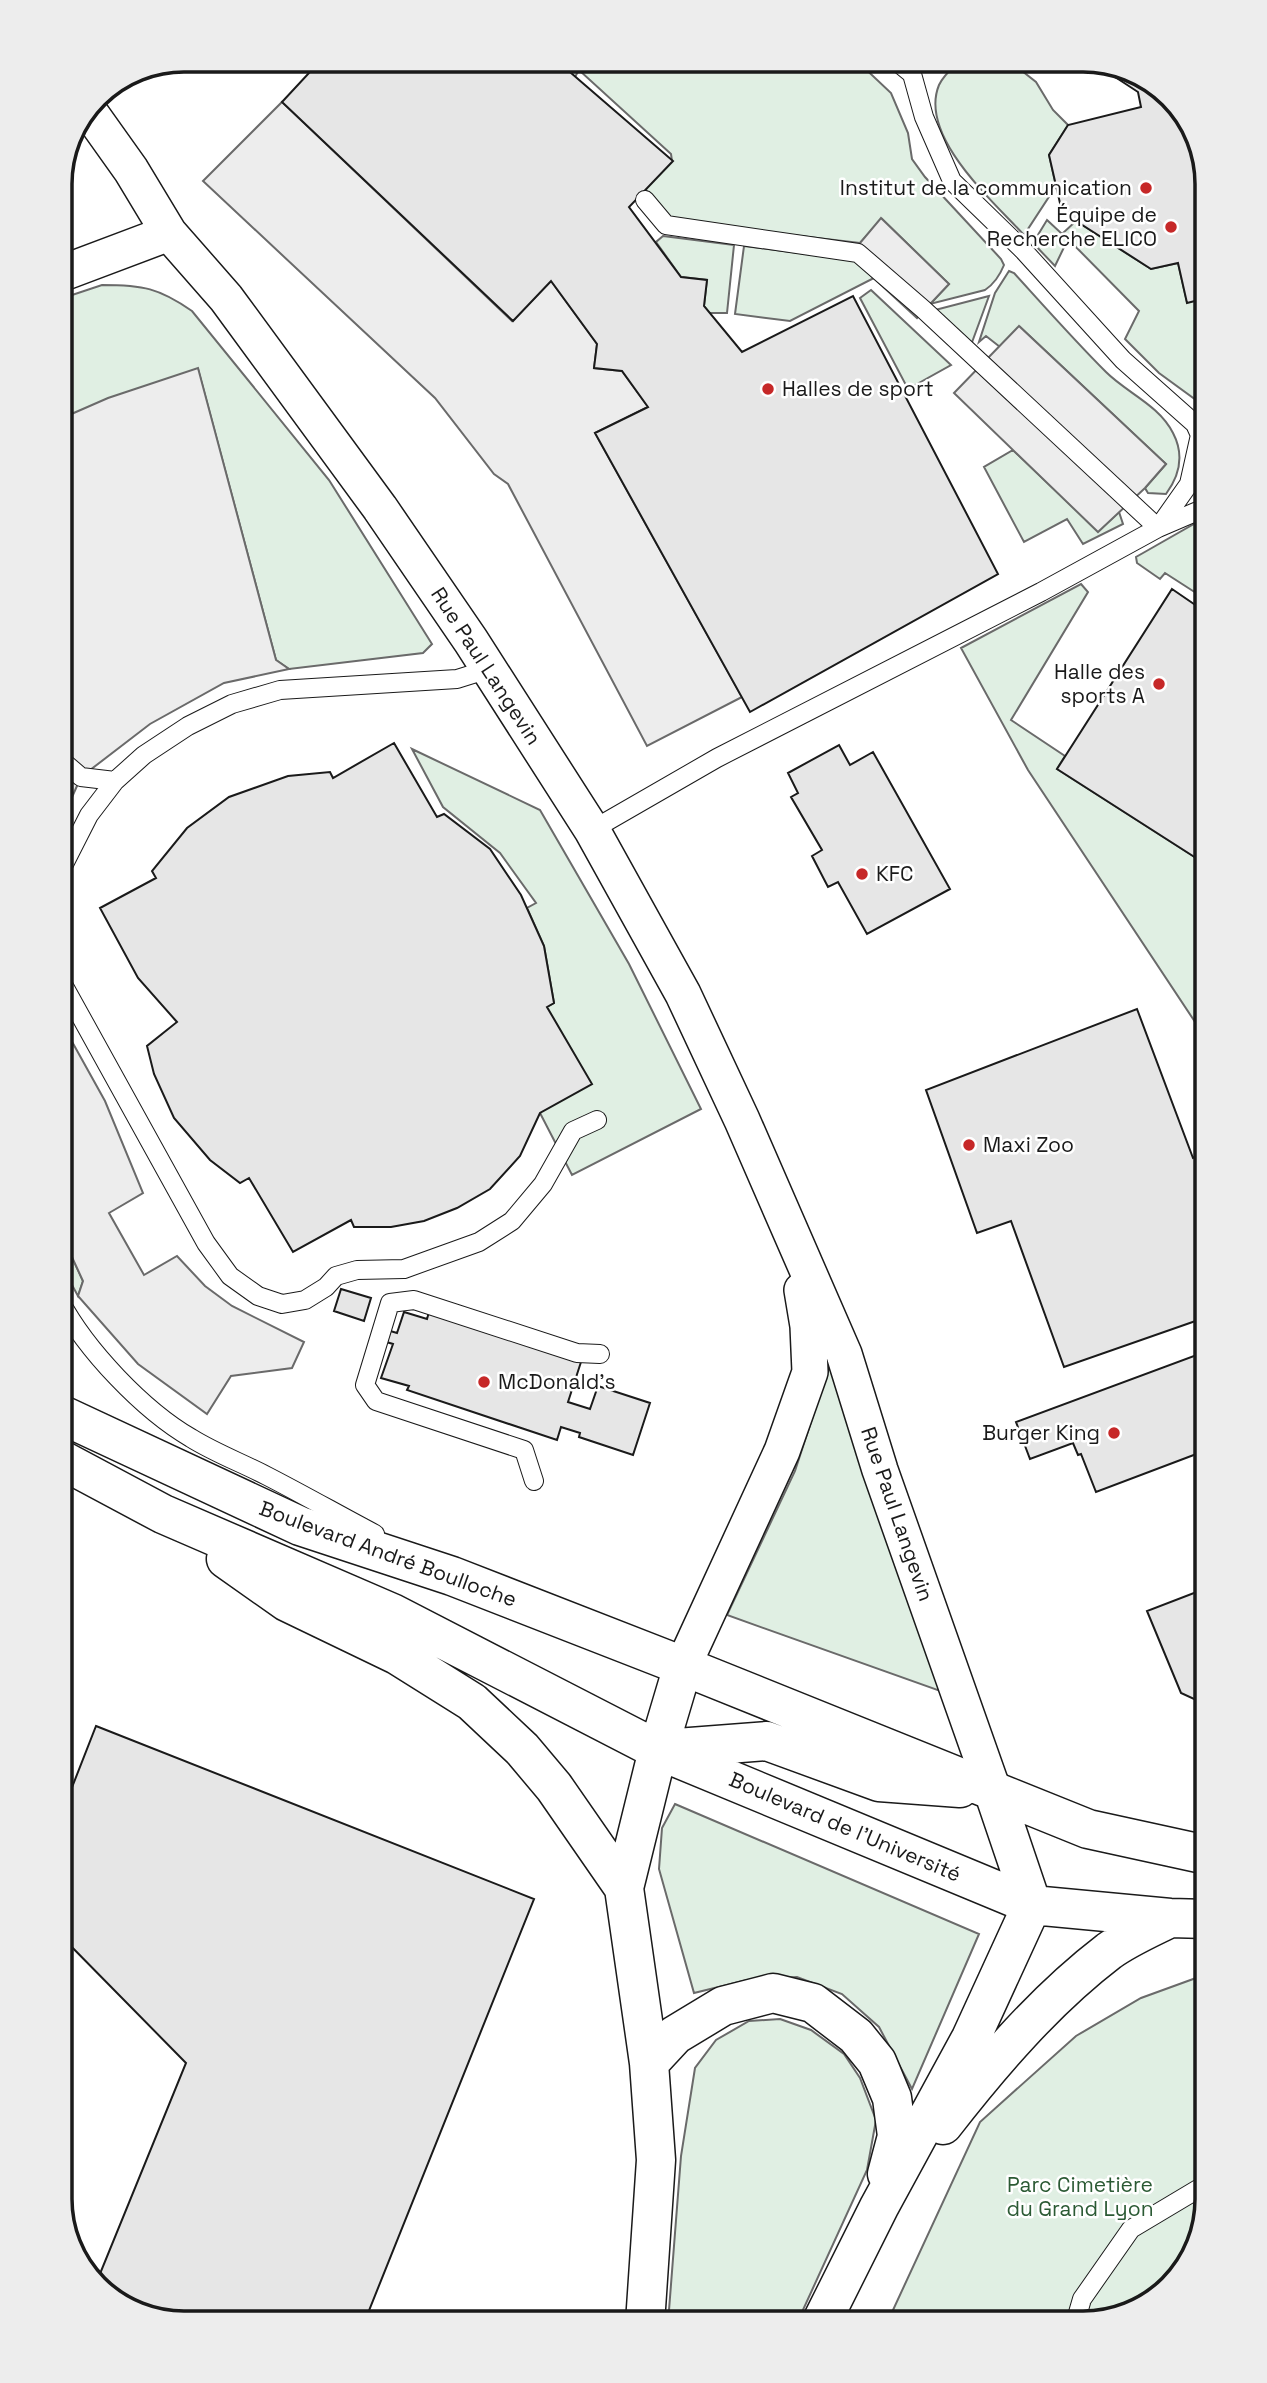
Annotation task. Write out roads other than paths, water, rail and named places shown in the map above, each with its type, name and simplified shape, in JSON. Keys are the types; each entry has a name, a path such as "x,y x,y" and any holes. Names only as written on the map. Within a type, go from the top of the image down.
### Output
{"main road":[{"name":"Boulevard André Boulloche","path":"72,1420 300,1526 452,1576 683,1666"},
{"path":"72,1465 163,1514 392,1613 658,1749 767,1741 879,1782 993,1790"},
{"path":"163,1514 287,1602 397,1655 472,1702 522,1749 554,1787 624,1888"},
{"path":"646,2311 656,2160 649,2063 624,1888 658,1749 683,1666 1088,1829 1195,1852"},
{"name":"Boulevard de l'Université","path":"658,1749 1032,1905 1195,1918"},
{"path":"827,2311 879,2207 971,2038 1032,1905 993,1790"},
{"path":"879,2207 962,2100 1054,1997 1111,1950 1170,1917"},
{"path":"649,2063 675,2035 723,2006 773,1993 813,2003 856,2036 877,2062 892,2098 897,2136 879,2207"}],"street":[{"name":"Rue Paul Langevin","path":"94,118 131,170 169,233 226,298 380,508 489,669 592,830 683,994 742,1119 844,1354 880,1470 993,1790"},
{"path":"72,269 169,233"},
{"name":"Rue Paul Langevin","path":"683,1666 782,1451 810,1372 808,1326 793,1241"}],"lane":[{"path":"910,72 924,117 952,181 1023,250 1122,360 1195,424"},
{"path":"645,200 666,225 858,253 923,309 1158,528"},
{"path":"1158,528 1189,484 1195,466"},
{"path":"592,830 717,758 1041,592 1158,528 1195,512"},
{"path":"72,848 89,815 115,781 144,755 188,726 232,704 280,690 457,679 489,669"},
{"path":"72,769 81,777 115,781"},
{"path":"72,1001 206,1243 230,1276 258,1296 282,1304 305,1300 326,1287 337,1276 356,1270 404,1269 479,1242 512,1221 528,1203 543,1184 573,1131 597,1120"},
{"path":"534,1481 524,1450 376,1401 365,1385 390,1303 414,1300 577,1353 600,1354"},
{"path":"72,1321 101,1360 135,1393 190,1438 268,1476 452,1576"},
{"path":"1078,2311 1082,2299 1131,2229 1195,2191"},
{"path":"639,2311 648,2281"}],"place":[{"name":"Institut de la communication","path":"1146,188"},
{"name":"Équipe de Recherche ELICO","path":"1171,227"},
{"name":"Halles de sport","path":"768,389"},
{"name":"Halle des sports A","path":"1159,684"},
{"name":"KFC","path":"862,874"},
{"name":"Maxi Zoo","path":"969,1145"},
{"name":"McDonald's","path":"484,1382"},
{"name":"Burger King","path":"1114,1433"}],"park label":[{"name":"Parc Cimetière du Grand Lyon","path":"1080,2197"}]}
